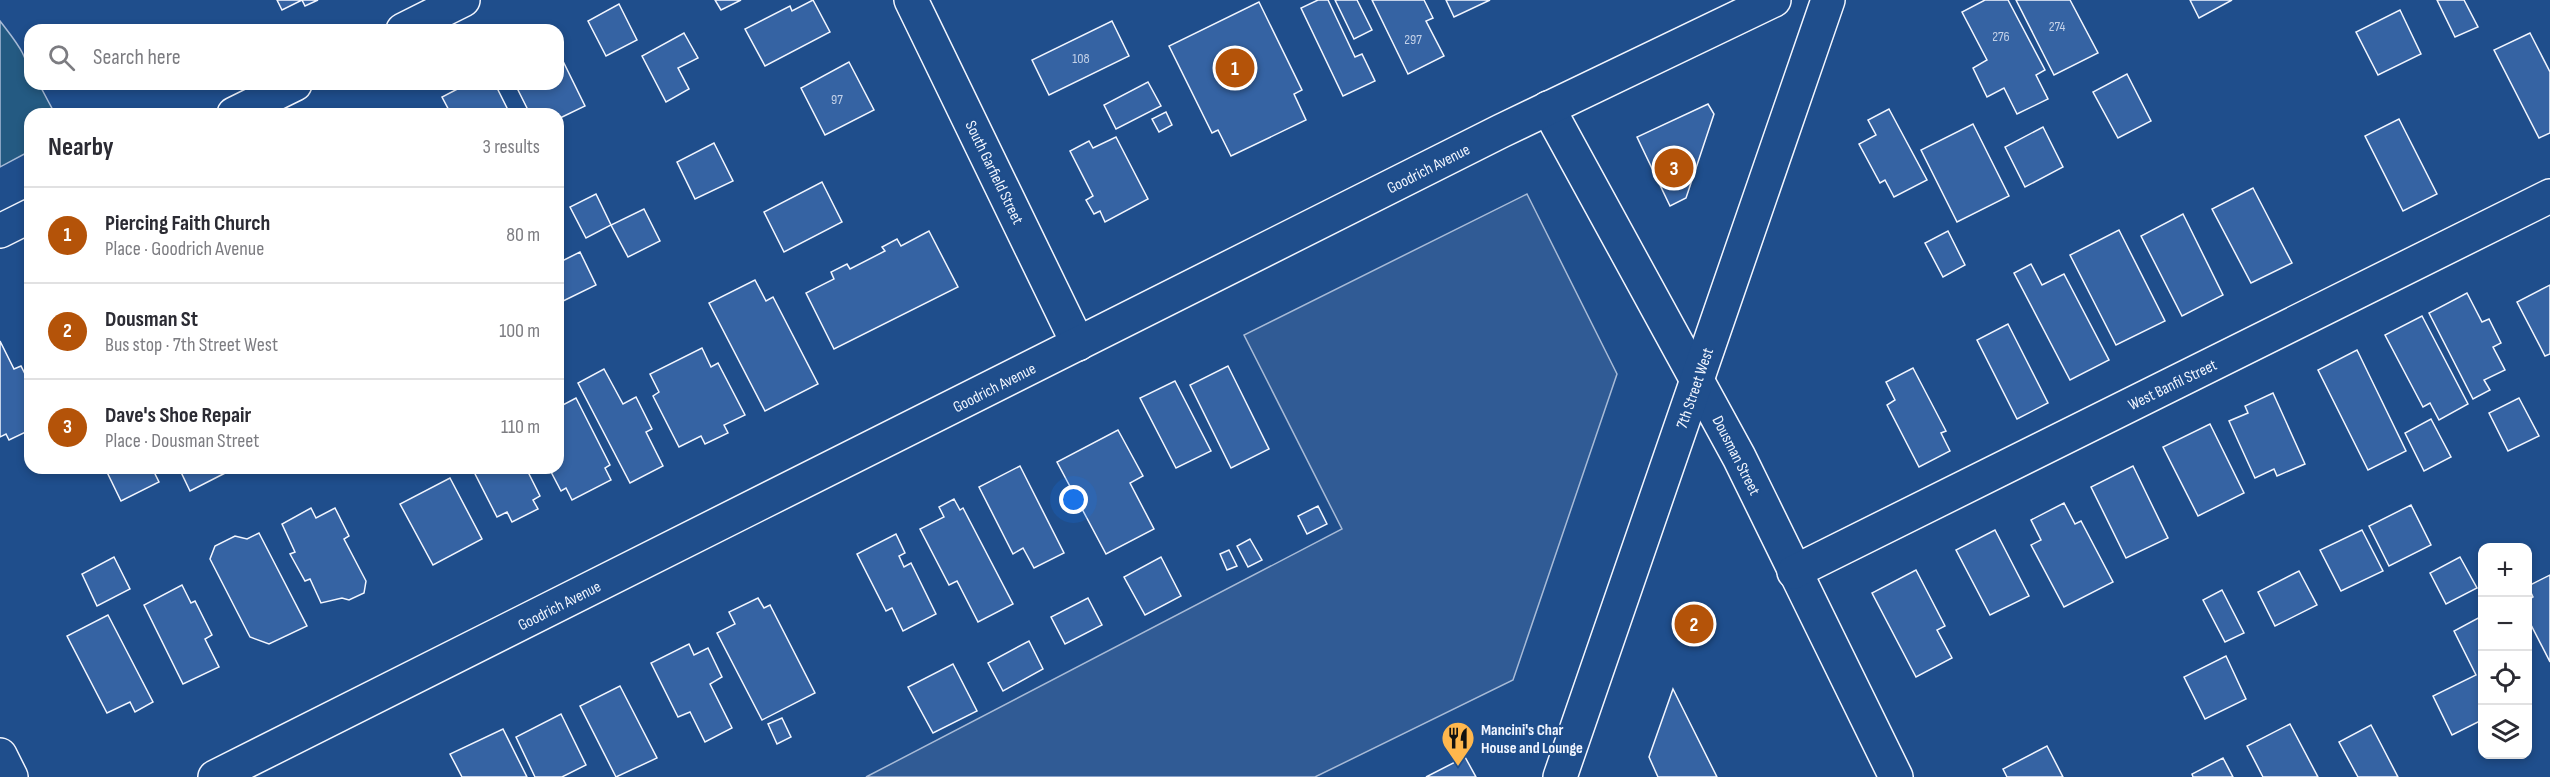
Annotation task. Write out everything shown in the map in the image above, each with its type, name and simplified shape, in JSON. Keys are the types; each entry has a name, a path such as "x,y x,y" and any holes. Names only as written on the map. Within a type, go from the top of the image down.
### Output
{"street":[{"path":"415,24 463,0"},
{"name":"South Garfield Street","path":"911,0 1078,344"},
{"name":"Goodrich Avenue","path":"215,777 1548,108 1774,0"},
{"name":"7th Street West","path":"1560,777 1828,0"},
{"path":"246,108 282,90"},
{"name":"Dousman Street","path":"1548,108 1739,457 1896,777"},
{"name":"West Banfil Street","path":"1794,572 2550,196"},
{"path":"0,231 24,219"},
{"path":"0,755 11,777"}],"shaded area":[{"path":"0,21 24,56 24,90 42,90 52,108 24,108 24,154 0,167"},
{"path":"1527,194 1617,374 1513,680 1315,777 866,777 1342,529 1244,335"}],"building":[{"path":"277,0 302,0 282,10"},
{"path":"302,0 318,0 305,6"},
{"path":"715,0 741,0 721,10"},
{"path":"813,0 830,32 765,66 745,29 790,6 792,11"},
{"path":"1318,0 1328,0 1355,57 1362,54 1375,81 1343,96 1301,8"},
{"path":"1335,0 1357,0 1372,30 1354,39"},
{"path":"1372,0 1424,0 1433,18 1426,21 1444,56 1408,74"},
{"path":"1446,0 1490,0 1454,17"},
{"path":"1985,0 2008,0 2045,70 2036,75 2048,99 2017,114 2004,88 1987,97 1973,68 1987,60 1962,12"},
{"path":"2016,0 2070,0 2098,53 2054,75"},
{"path":"2190,0 2232,0 2199,18"},
{"path":"2437,0 2464,0 2478,27 2455,37"},
{"path":"1259,2 1302,90 1294,94 1306,120 1231,156 1218,130 1212,133 1169,46"},
{"path":"619,4 637,40 606,56 588,21"},
{"path":"2400,10 2421,54 2378,75 2356,32"},
{"path":"1112,21 1129,56 1049,95 1032,60"},
{"path":"684,33 698,58 678,68 689,89 666,102 642,56"},
{"path":"2530,33 2550,72 2550,133 2539,138 2494,50"},
{"path":"849,62 874,110 825,135 801,88"},
{"path":"564,63 585,106 564,116 564,108 527,108 518,90 564,90"},
{"path":"2127,74 2151,121 2118,138 2093,92"},
{"path":"1148,82 1161,106 1116,129 1104,105"},
{"path":"455,90 498,90 507,108 448,108 442,97"},
{"path":"1708,104 1714,114 1686,198 1670,206 1637,137"},
{"path":"1889,109 1927,180 1894,197 1885,180 1880,183 1859,144 1876,135 1868,120"},
{"path":"1166,112 1172,125 1159,132 1152,119"},
{"path":"2399,119 2437,194 2403,211 2365,136"},
{"path":"1973,124 2009,196 1957,222 1921,150"},
{"path":"2043,127 2063,167 2025,187 2005,147"},
{"path":"1116,137 1148,199 1105,222 1100,211 1094,214 1086,200 1093,196 1070,151 1089,141 1093,148"},
{"path":"714,143 733,181 695,199 677,162"},
{"path":"822,182 842,222 784,252 764,212"},
{"path":"2253,188 2292,263 2251,283 2212,209"},
{"path":"596,194 611,225 586,238 570,207"},
{"path":"644,209 660,241 628,257 611,225"},
{"path":"2183,214 2223,295 2182,316 2141,236"},
{"path":"2119,230 2165,321 2116,345 2070,255"},
{"path":"929,231 958,287 834,349 806,293 834,279 831,272 847,264 850,269 885,251 882,247 897,239 901,246"},
{"path":"1948,231 1965,265 1943,277 1925,243"},
{"path":"580,252 596,285 564,301 564,260"},
{"path":"2031,264 2042,285 2064,274 2109,360 2070,380 2014,273"},
{"path":"755,280 766,301 773,297 818,384 765,411 709,303"},
{"path":"2550,285 2550,354 2545,356 2517,302"},
{"path":"2467,293 2482,322 2489,319 2501,343 2493,347 2505,370 2484,380 2490,390 2473,399 2429,313"},
{"path":"2422,316 2468,404 2439,420 2430,403 2423,407 2385,335"},
{"path":"2008,324 2048,403 2017,419 1977,340"},
{"path":"0,341 14,369 21,366 24,372 24,433 9,440 6,434 0,437"},
{"path":"702,348 711,367 718,363 745,415 724,425 728,433 705,444 701,436 679,447 653,396 659,392 650,374"},
{"path":"2357,350 2406,451 2368,470 2318,370"},
{"path":"1228,366 1269,449 1231,468 1190,385"},
{"path":"1913,368 1946,431 1941,433 1950,451 1919,467 1887,405 1895,400 1886,382"},
{"path":"604,369 623,404 636,397 652,429 646,432 663,466 630,483 578,383"},
{"path":"1175,381 1211,451 1176,468 1140,398"},
{"path":"2273,393 2305,464 2277,476 2274,469 2255,478 2229,421 2248,413 2245,406"},
{"path":"576,398 610,465 605,468 611,480 572,500 566,488 561,491 552,474 564,474 564,404"},
{"path":"2519,398 2539,436 2508,451 2489,413"},
{"path":"2431,419 2451,457 2424,471 2405,433"},
{"path":"2210,424 2244,493 2198,516 2163,447"},
{"path":"1118,430 1143,476 1130,483 1154,529 1106,554 1057,462"},
{"path":"1020,466 1064,553 1034,568 1023,548 1013,554 979,487"},
{"path":"2133,466 2168,538 2126,558 2091,487"},
{"path":"108,474 155,474 159,482 121,501"},
{"path":"182,474 223,474 190,491"},
{"path":"475,474 529,474 540,496 533,500 538,509 512,522 507,512 497,517"},
{"path":"450,478 482,539 433,565 400,504"},
{"path":"954,499 960,510 963,508 1013,604 978,622 957,581 949,585 920,529 944,517 939,507"},
{"path":"2064,503 2075,524 2081,521 2113,582 2064,607 2031,545 2041,540 2031,520"},
{"path":"2411,505 2431,545 2389,566 2369,526"},
{"path":"1318,506 1327,524 1307,534 1298,516"},
{"path":"311,508 316,518 335,508 349,536 344,539 366,581 364,593 349,600 342,598 321,603 310,579 305,581 290,554 295,552 282,524"},
{"path":"1995,530 2029,596 1990,615 1956,550"},
{"path":"2362,530 2383,571 2341,591 2320,550"},
{"path":"259,533 307,626 269,644 250,637 210,559 215,546 235,536 247,539"},
{"path":"896,534 905,553 899,556 904,567 911,563 936,614 903,631 892,608 886,611 857,554"},
{"path":"1250,539 1262,560 1248,567 1237,546"},
{"path":"1229,550 1237,566 1227,570 1220,554"},
{"path":"114,557 130,589 97,606 82,574"},
{"path":"1161,557 1181,596 1145,615 1124,577"},
{"path":"2460,557 2477,588 2446,604 2430,573"},
{"path":"1916,570 1945,626 1937,630 1952,658 1916,677 1872,593"},
{"path":"2299,571 2317,605 2275,626 2258,592"},
{"path":"2550,575 2550,662 2532,627 2532,584"},
{"path":"182,585 191,603 195,601 212,635 205,639 219,667 183,684 144,605"},
{"path":"2222,590 2244,633 2225,642 2203,600"},
{"path":"758,598 764,608 770,605 815,693 762,720 717,633 735,624 729,612"},
{"path":"1088,598 1102,625 1065,644 1051,617"},
{"path":"108,615 153,702 135,712 130,702 107,713 67,636"},
{"path":"2478,618 2478,722 2452,735 2433,696 2476,675 2454,631"},
{"path":"1029,641 1043,669 1003,691 988,663"},
{"path":"689,644 694,655 708,648 722,677 710,684 732,728 705,742 690,712 678,717 651,663"},
{"path":"2226,656 2246,699 2205,719 2184,677"},
{"path":"953,664 977,711 933,733 908,687"},
{"path":"620,686 657,758 616,777 580,706"},
{"path":"1673,689 1717,777 1658,777 1649,757"},
{"path":"561,714 586,765 562,777 535,777 516,737"},
{"path":"782,718 791,737 777,744 768,724"},
{"path":"2290,724 2318,777 2263,777 2247,746"},
{"path":"2371,725 2398,777 2358,777 2339,742"},
{"path":"503,729 527,777 462,777 450,754"},
{"path":"2047,746 2063,777 2007,777 2003,769"},
{"name":"Mancini's Char House and Lounge","path":"1465,757 1476,777 1426,777"},
{"path":"2223,758 2233,777 2193,777 2192,774"}],"place":[{"name":"Piercing Faith Church","path":"1235,68"},
{"name":"Dave's Shoe Repair","path":"1674,168"},
{"name":"Dousman St","path":"1694,624"},
{"name":"Mancini's Char House and Lounge","path":"1458,767"}]}
